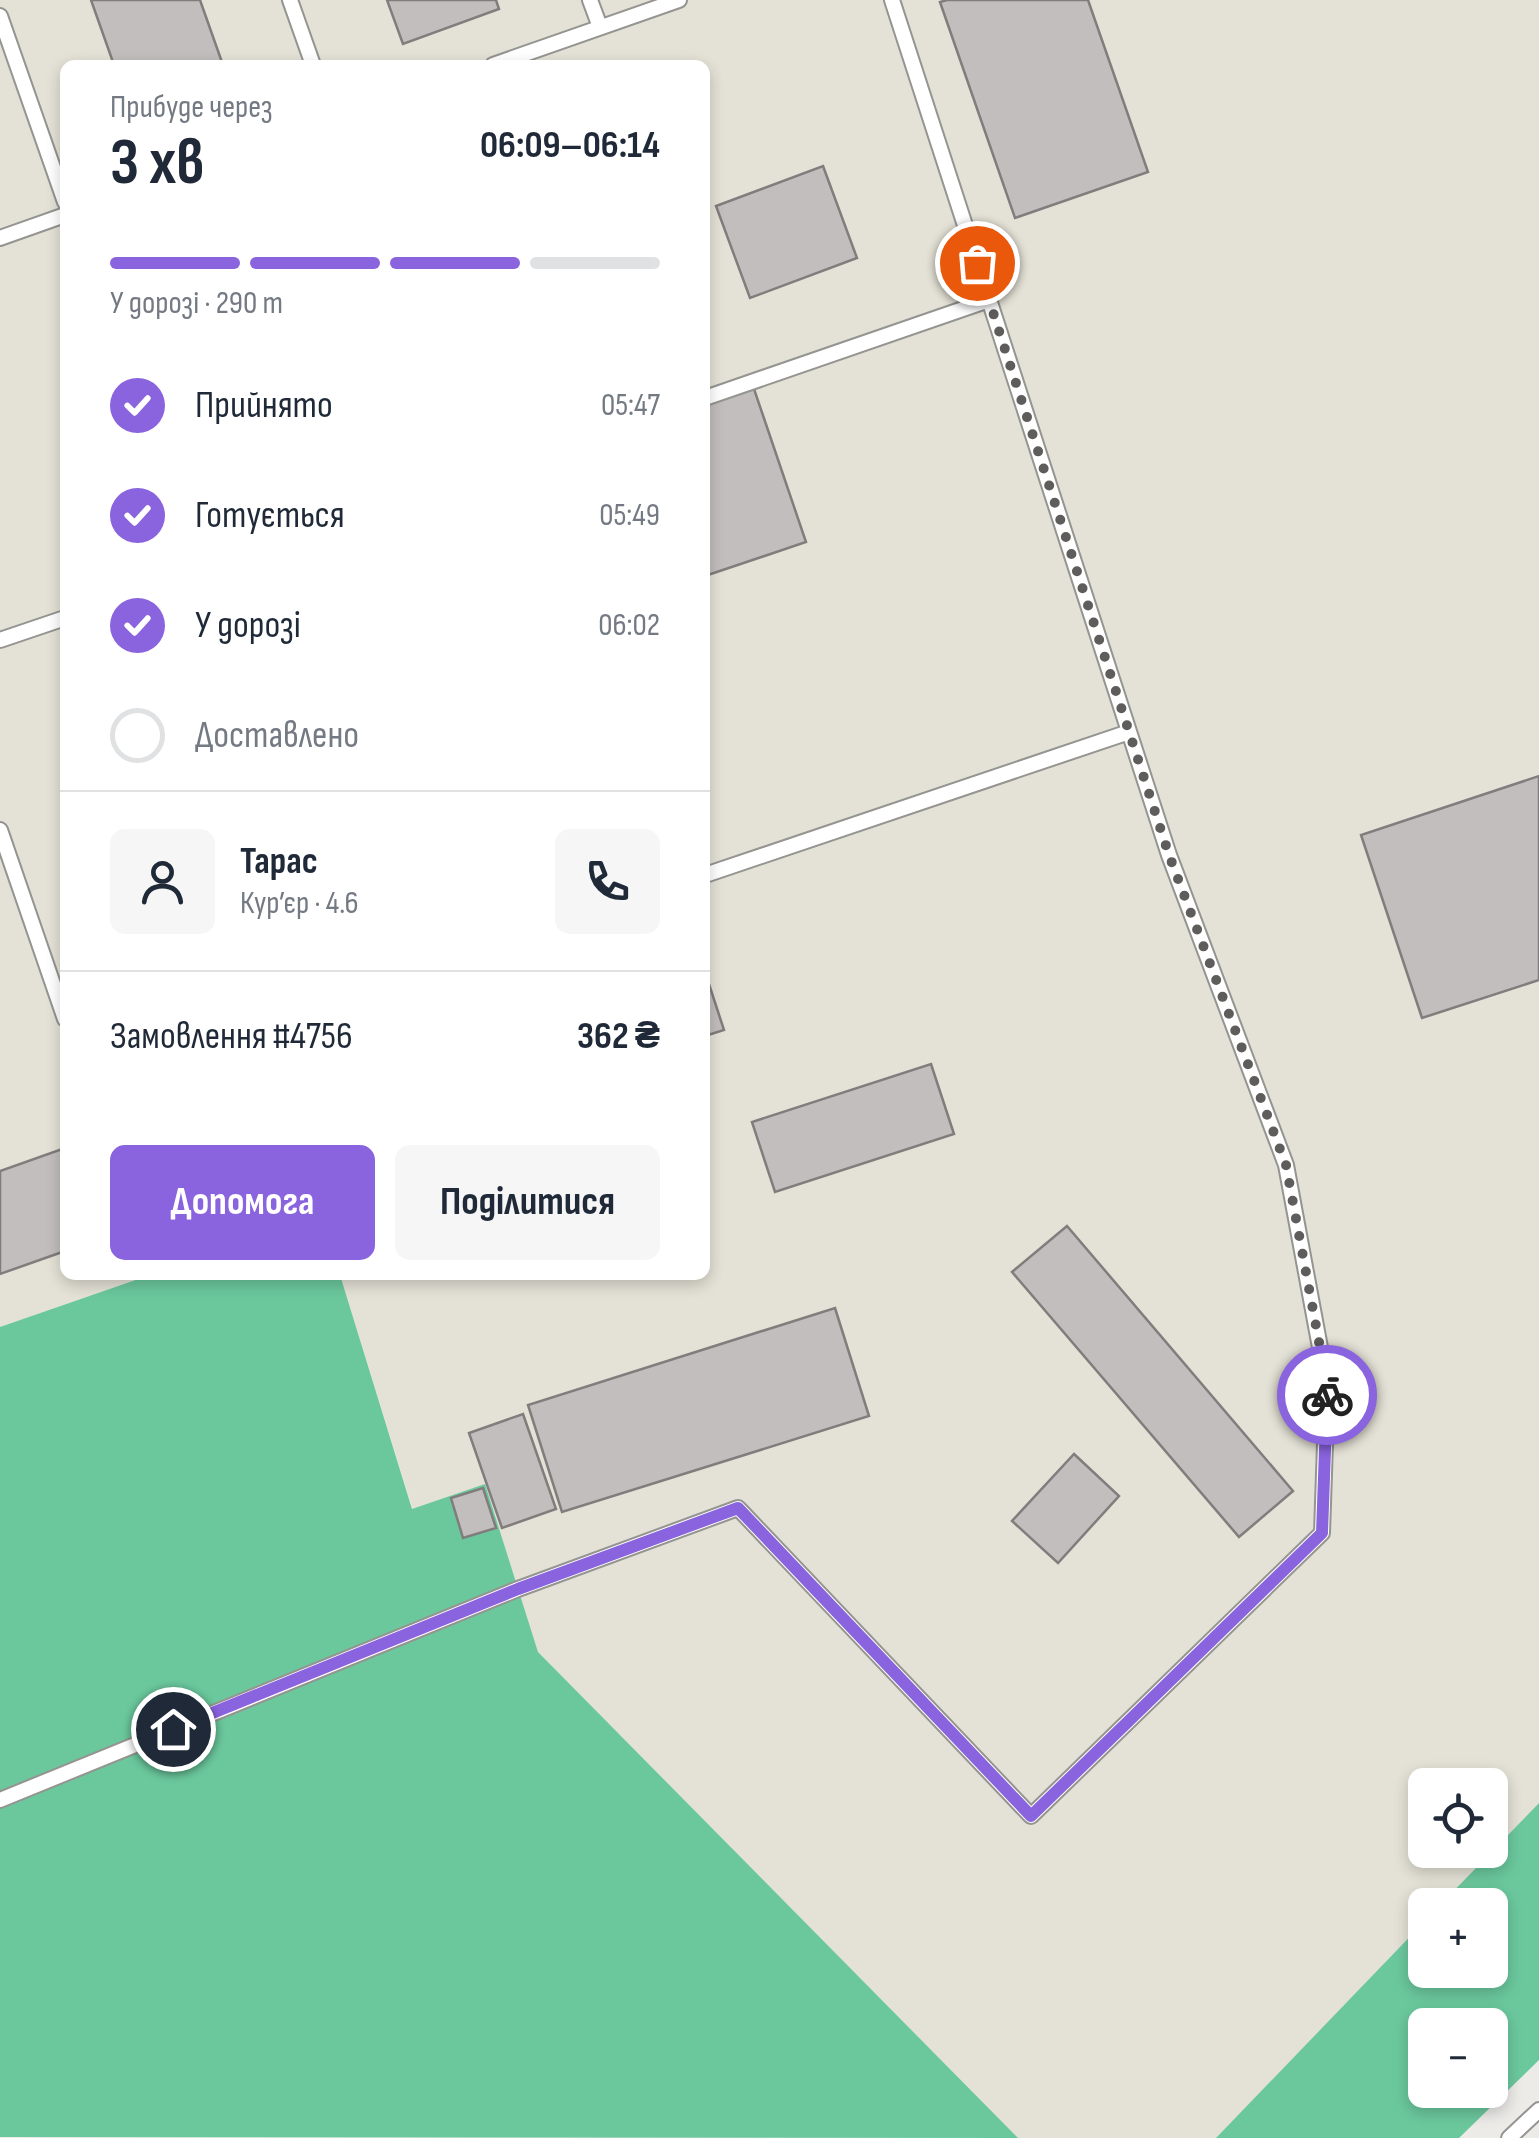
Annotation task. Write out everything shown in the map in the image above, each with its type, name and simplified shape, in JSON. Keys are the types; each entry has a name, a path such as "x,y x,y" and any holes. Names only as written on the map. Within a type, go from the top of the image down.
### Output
{"lane":[{"path":"290,0 311,60"},
{"path":"590,0 600,28"},
{"path":"507,60 679,0"},
{"path":"0,1800 501,1596 738,1508 1031,1816 1322,1533 1327,1385 1286,1165 1169,855 892,0"},
{"path":"0,16 60,188"},
{"path":"0,238 60,217"},
{"path":"710,396 989,300"},
{"path":"0,640 60,620"},
{"path":"710,872 1129,732"},
{"path":"0,830 60,1004"},
{"path":"1509,2138 1539,2110"}],"shaded area":[{"path":"0,0 1539,0 1539,1803 1508,1835 1508,1768 1408,1768 1408,1868 1476,1868 1456,1888 1408,1888 1408,1939 1216,2138 1018,2138 538,1652 485,1485 413,1510 342,1280 710,1280 710,60 60,60 60,1280 136,1280 0,1327"}],"green space":[{"path":"136,1280 342,1280 412,1509 485,1484 538,1652 1018,2138 0,2137 0,1327"},
{"path":"1539,1803 1539,2060 1508,2090 1508,2008 1408,2008 1408,2108 1490,2108 1459,2138 1216,2138 1408,1939 1408,1988 1508,1988 1508,1888 1456,1888 1476,1868 1508,1868 1508,1835"}],"building":[{"path":"91,0 200,0 221,60 112,60"},
{"path":"387,0 496,0 499,9 403,44"},
{"path":"1088,0 1148,172 1015,218 940,2"},
{"path":"823,166 857,258 750,298 716,206"},
{"path":"753,386 806,542 710,574 710,400"},
{"path":"1539,776 1539,980 1422,1018 1361,835"},
{"path":"710,987 724,1030 710,1034"},
{"path":"931,1064 954,1134 775,1192 752,1122"},
{"path":"60,1150 60,1253 0,1274 0,1171"},
{"path":"1067,1226 1293,1491 1239,1537 1012,1272"},
{"path":"835,1308 869,1416 562,1512 528,1405"},
{"path":"523,1414 556,1509 502,1528 469,1433"},
{"path":"1074,1454 1119,1496 1058,1563 1012,1521"},
{"path":"483,1488 496,1528 463,1538 451,1498"}],"way so far":[{"path":"977,263 1169,855 1286,1165 1327,1395"}],"route":[{"path":"173,1729 518,1589 738,1508 1031,1816 1322,1533 1327,1395"}]}
